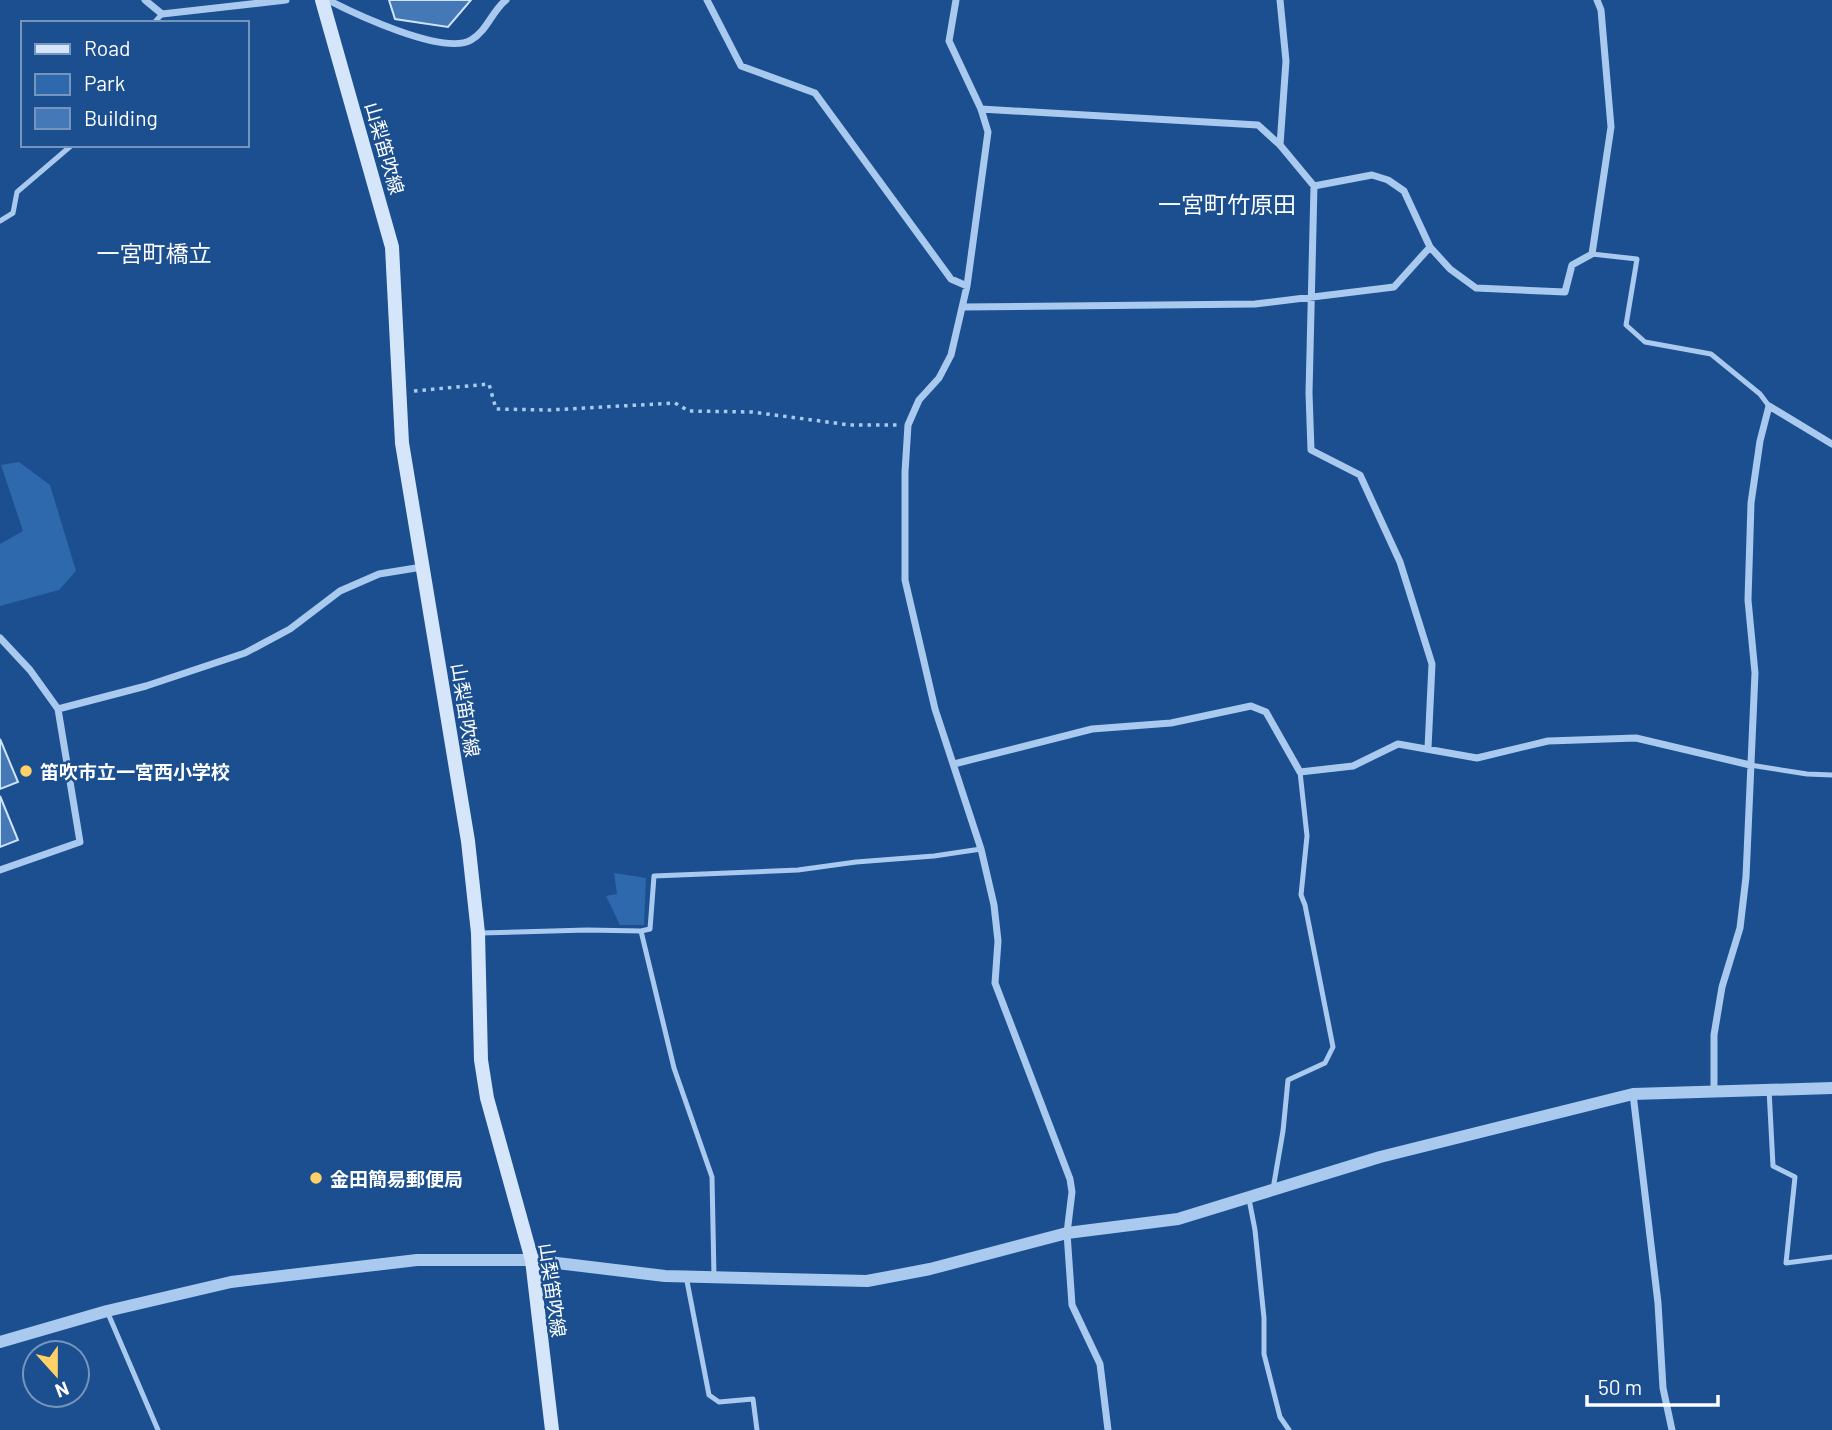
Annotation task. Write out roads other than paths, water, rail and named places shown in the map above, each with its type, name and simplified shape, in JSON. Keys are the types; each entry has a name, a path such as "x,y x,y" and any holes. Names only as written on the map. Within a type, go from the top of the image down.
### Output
{"main road":[{"name":"山梨笛吹線","path":"322,0 392,247 402,443 468,841 478,933 481,1060 487,1098 533,1260 552,1430"}],"street":[{"path":"145,0 162,14 286,0"},
{"path":"328,0 362,18 443,44 467,43 480,34 506,0"},
{"path":"707,0 741,66 815,93 951,279 967,286"},
{"path":"956,0 949,41 981,109 988,132 967,286 951,355 939,378 919,400 908,425 905,580 935,709 981,849 994,905 995,983 1070,1180 1072,1192 1066,1233 1072,1305 1100,1364 1108,1430"},
{"path":"1280,0 1286,61 1280,145"},
{"path":"1314,186 1372,175 1388,180 1404,191 1430,247 1450,269 1476,288 1565,292 1572,264 1592,254 1611,127 1601,10 1597,0"},
{"path":"981,109 1258,125 1280,145 1314,186 1309,393 1311,450 1360,475 1400,562 1432,664 1427,748"},
{"path":"963,307 1255,304 1394,287 1430,247"},
{"path":"1714,1091 1714,1035 1722,987 1740,928 1746,877 1755,673 1748,600 1751,503 1760,441 1769,406 1832,444"},
{"path":"58,709 146,687 244,653 290,629 340,591 379,574 423,567"},
{"path":"0,638 30,670 58,709 80,842 0,870"},
{"path":"954,764 1092,729 1171,723 1251,706 1266,712 1300,772 1353,766 1398,744 1477,758 1548,741 1636,738 1750,765"},
{"path":"0,1342 107,1311 231,1282 417,1260 533,1260 664,1276 867,1281 930,1269 1066,1233 1178,1219 1380,1157 1633,1094 1832,1088"},
{"path":"1633,1094 1658,1303 1664,1388 1672,1430"}],"lane":[{"path":"156,21 162,14"},
{"path":"0,221 13,214 17,192 70,147"},
{"path":"1592,254 1637,259 1626,325 1645,342 1711,354 1760,394 1769,406"},
{"path":"1750,765 1832,775"},
{"path":"1273,1189 1288,1080 1325,1063 1332,1047 1301,895 1307,835 1300,772"},
{"path":"478,933 650,929 654,876 798,870 981,849"},
{"path":"641,931 674,1068 712,1177 714,1276"},
{"path":"1769,1089 1773,1166 1795,1177 1786,1264 1832,1258"},
{"path":"1248,1196 1255,1230 1264,1318 1264,1354 1280,1417 1289,1430"},
{"path":"686,1276 709,1395 719,1402 753,1399 757,1430"},
{"path":"107,1311 158,1430"}],"place":[{"name":"笛吹市立一宮西小学校","path":"26,771"},
{"name":"金田簡易郵便局","path":"316,1178"}],"district":[{"name":"一宮町竹原田","path":"1227,204"},
{"name":"一宮町橋立","path":"154,253"}]}
